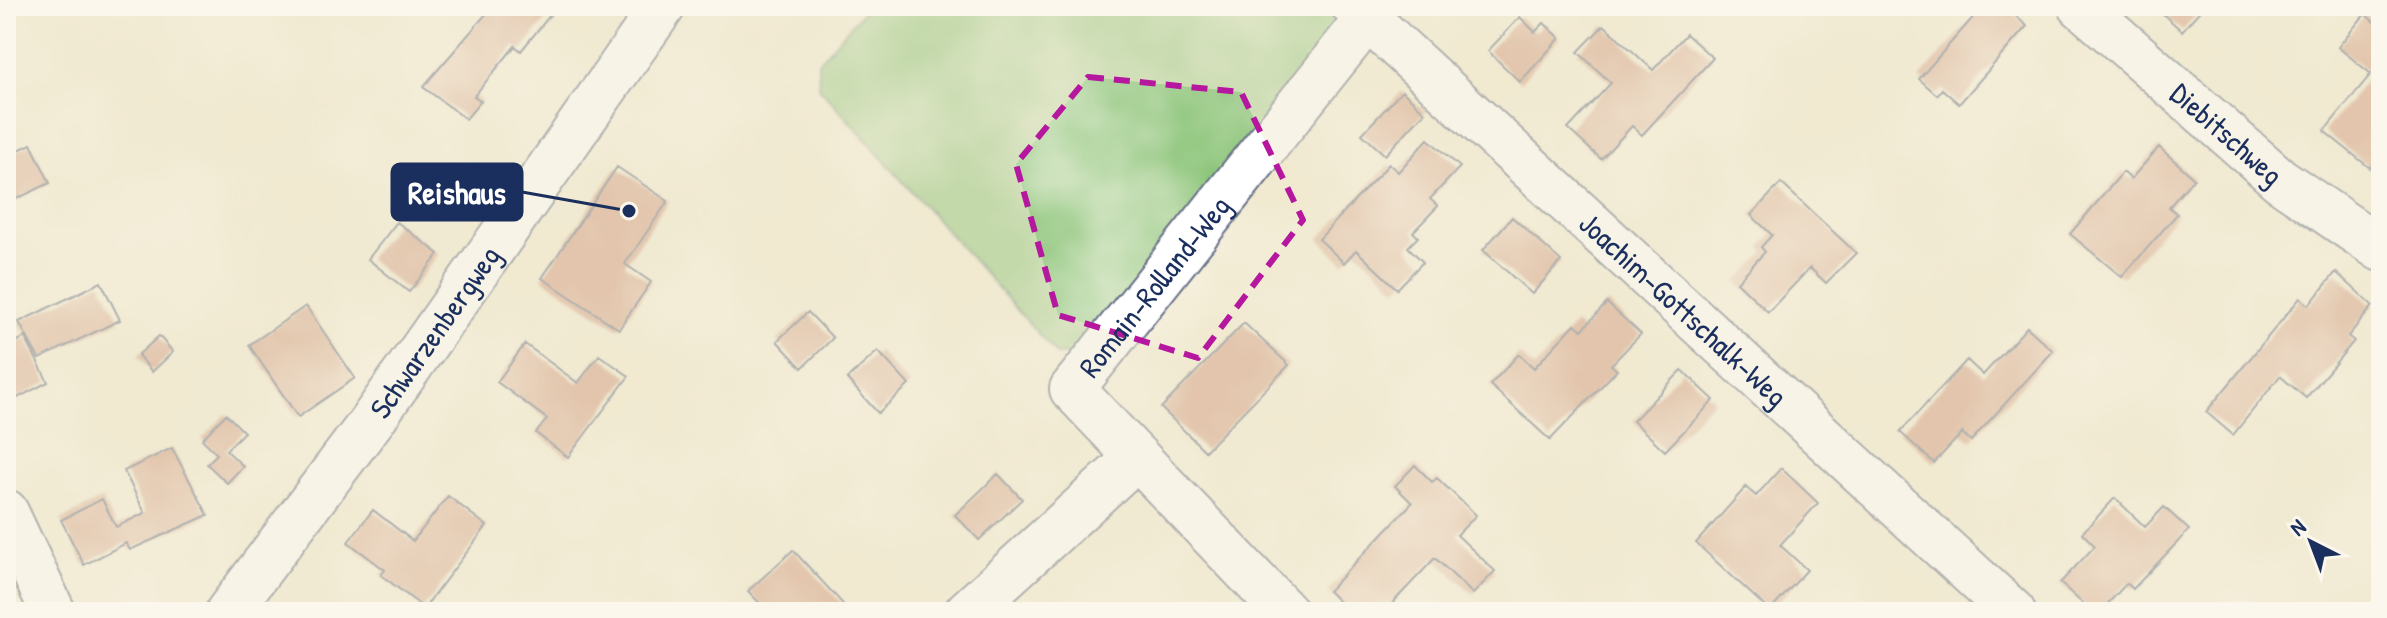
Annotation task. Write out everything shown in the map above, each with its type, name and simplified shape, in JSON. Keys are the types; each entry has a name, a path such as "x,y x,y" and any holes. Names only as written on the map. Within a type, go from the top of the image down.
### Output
{"street":[{"name":"Diebitschweg","path":"2081,6 2280,180 2381,249"},
{"name":"Romain-Rolland-Weg","path":"1285,612 1072,389 1361,12"},
{"name":"Joachim-Gottschalk-Weg","path":"1361,12 2013,612"},
{"name":"Schwarzenbergweg","path":"228,612 380,410 645,13"},
{"path":"967,612 1136,458"},
{"path":"6,512 53,612"}],"highlighted area":[{"path":"1088,77 1241,92 1303,220 1198,358 1058,315 1016,164"}],"green space":[{"path":"868,6 1334,6 1340,11 1335,38 1083,354 1057,355 819,87 818,62"}],"building":[{"path":"493,6 541,6 551,14 521,51 515,46 474,96 481,101 466,119 423,87"},
{"path":"1983,6 2004,6 2027,26 1959,104 1942,89 1937,95 1919,79"},
{"path":"2154,6 2204,6 2182,31"},
{"path":"2365,14 2381,28 2381,154 2370,168 2324,131 2371,74 2338,47"},
{"path":"1520,17 1535,32 1544,23 1560,38 1520,82 1488,51"},
{"path":"1604,25 1653,70 1686,34 1713,58 1642,135 1632,126 1601,159 1568,129 1611,83 1578,52"},
{"path":"1402,91 1425,112 1385,155 1362,134"},
{"path":"1428,139 1460,167 1430,199 1438,206 1413,232 1418,237 1408,247 1423,262 1397,289 1356,250 1344,263 1319,239 1389,164 1398,172"},
{"path":"31,144 50,183 6,204 6,156"},
{"path":"2159,147 2194,178 2169,207 2177,214 2122,277 2070,234 2123,172 2131,179"},
{"path":"617,167 668,201 625,264 651,282 619,329 542,278"},
{"path":"1781,183 1856,253 1826,283 1810,268 1768,312 1737,282 1765,252 1761,247 1772,235 1751,215"},
{"path":"1512,217 1561,261 1532,294 1483,250"},
{"path":"397,222 439,254 409,292 368,259"},
{"path":"2336,272 2373,306 2348,336 2354,341 2306,398 2280,376 2233,435 2206,412 2300,298 2309,305"},
{"path":"101,282 120,320 39,359 19,322"},
{"path":"1607,303 1641,334 1611,365 1617,370 1550,440 1490,385 1519,354 1534,368 1575,324 1582,330"},
{"path":"306,306 355,378 298,417 249,345"},
{"path":"808,312 833,338 802,368 777,341"},
{"path":"1244,323 1289,365 1205,451 1161,408"},
{"path":"2027,327 2053,351 1971,441 1962,433 1934,463 1900,432 1967,360 1983,375"},
{"path":"159,336 173,352 152,372 138,355"},
{"path":"25,337 48,382 8,403 6,347"},
{"path":"525,344 578,383 599,355 629,376 568,457 536,433 547,419 497,382"},
{"path":"878,351 909,385 878,413 847,379"},
{"path":"1682,370 1714,400 1665,451 1633,421"},
{"path":"226,414 244,432 226,450 243,466 227,483 207,464 217,454 202,439"},
{"path":"172,448 208,515 130,550 126,543 84,565 61,520 102,499 116,527 145,513 124,471"},
{"path":"1415,465 1432,482 1437,478 1476,515 1457,535 1495,571 1473,594 1435,558 1384,612 1349,612 1328,591 1412,503 1395,486"},
{"path":"1781,468 1818,503 1780,545 1807,570 1770,611 1696,543 1746,487 1756,496"},
{"path":"998,474 1022,499 979,540 955,515"},
{"path":"448,496 487,526 424,608 381,575 385,570 348,542 373,510 413,541"},
{"path":"2115,498 2145,527 2164,507 2189,530 2133,589 2127,583 2100,612 2092,612 2060,583 2095,546 2082,533"},
{"path":"793,550 843,604 839,608 842,612 768,612 748,591"}],"place":[{"name":"Reishaus","path":"629,211"}]}
